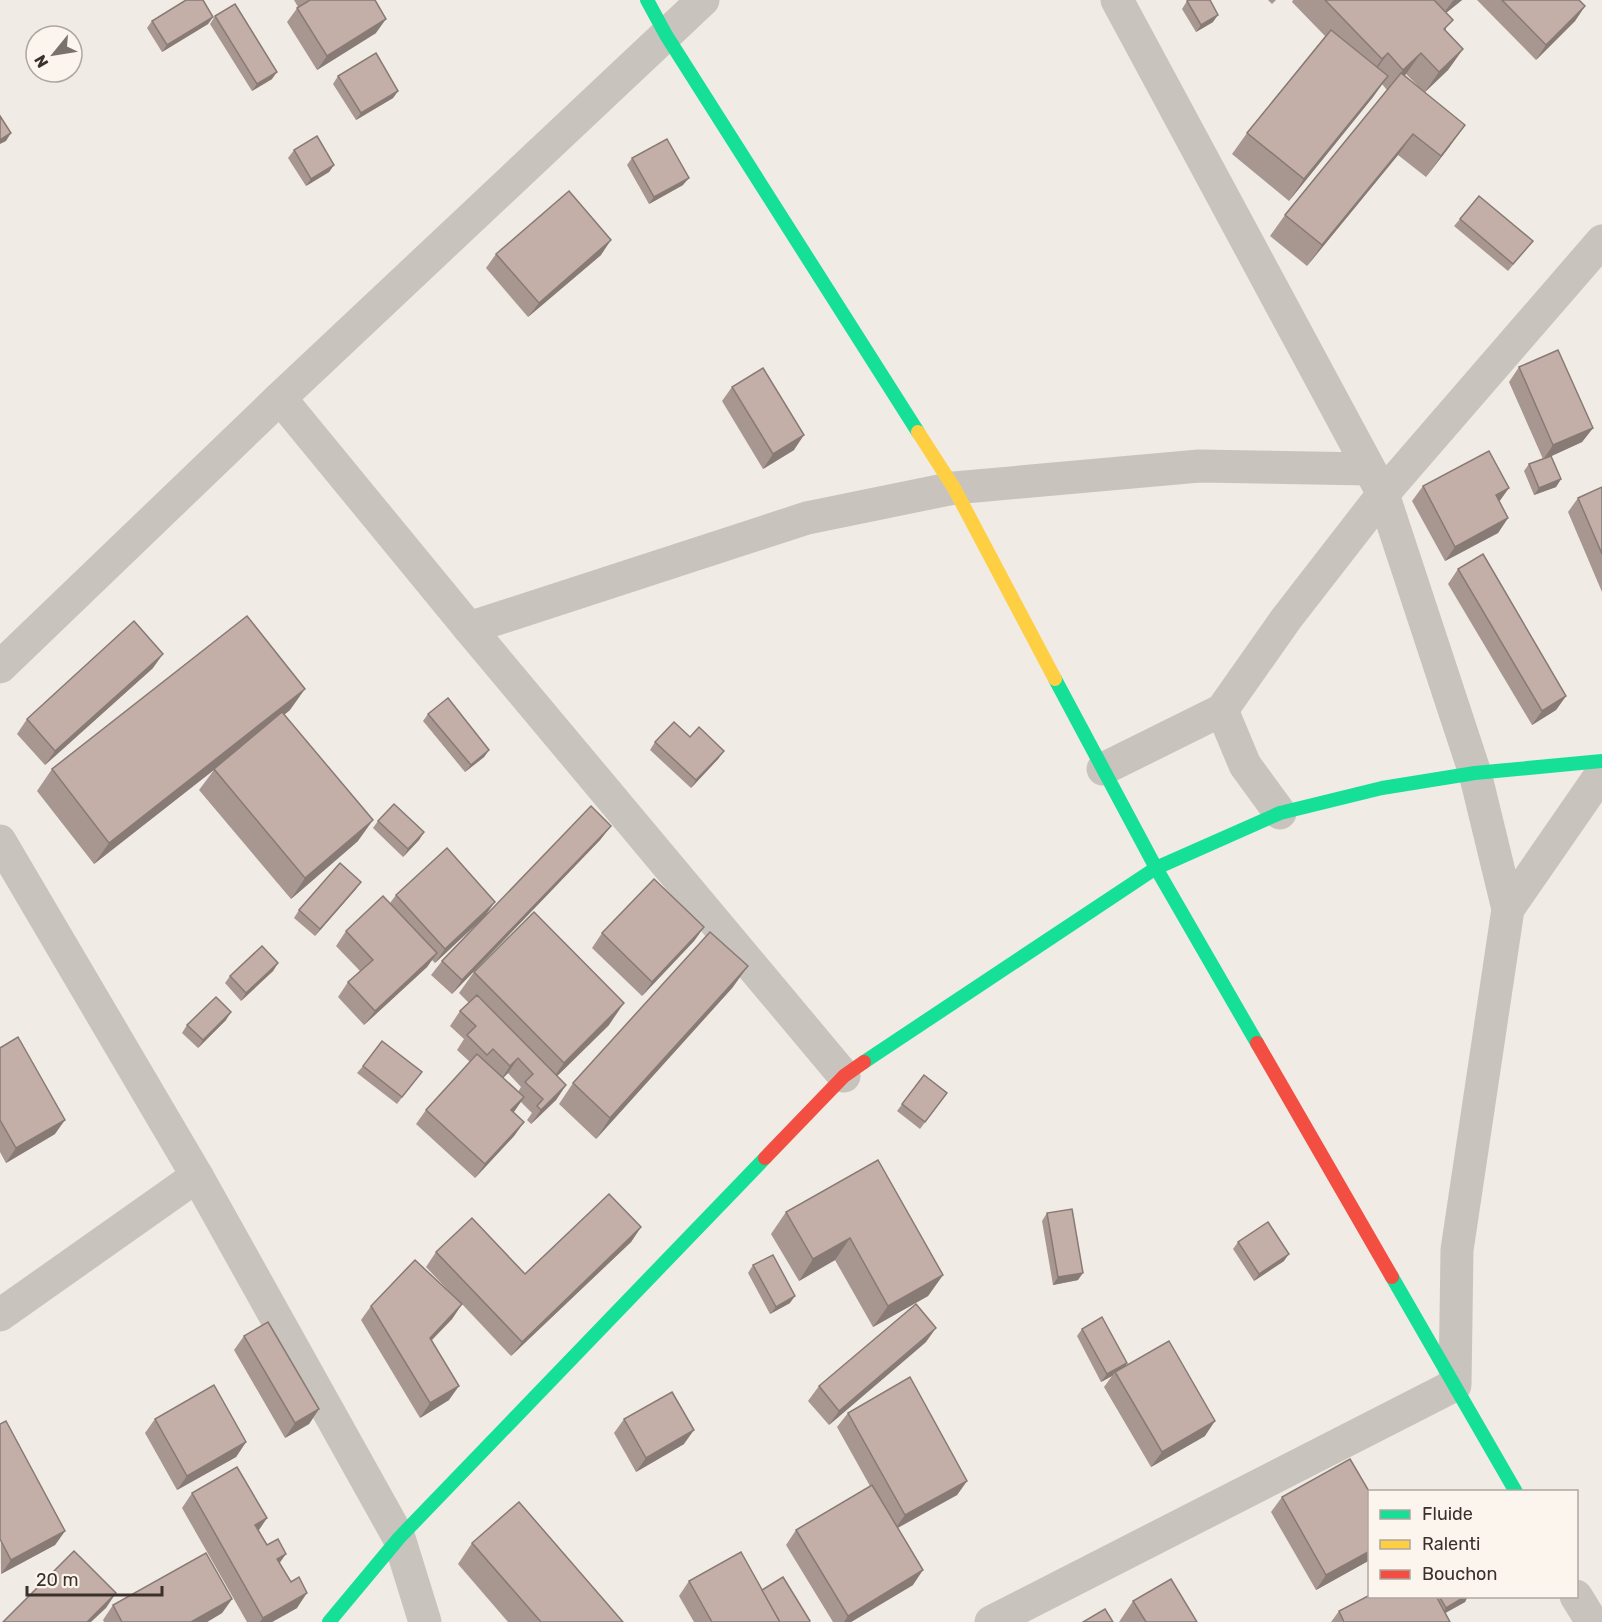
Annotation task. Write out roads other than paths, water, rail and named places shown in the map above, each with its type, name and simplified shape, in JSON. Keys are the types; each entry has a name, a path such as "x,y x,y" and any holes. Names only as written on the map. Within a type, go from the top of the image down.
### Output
{"street":[{"path":"646,0 954,488 1156,868 1515,1490"},
{"path":"0,667 280,398 703,0"},
{"path":"1117,0 1376,481 1475,773 1508,909 1457,1250 1455,1384"},
{"path":"1103,770 1222,710 1286,619 1376,481 1602,241"},
{"path":"280,398 844,1076"},
{"path":"469,628 807,518 954,488 1199,466 1376,481"},
{"path":"1222,710 1245,765 1280,813"},
{"path":"329,1622 399,1538 844,1076 1156,868 1280,813 1382,788 1475,773 1602,761"},
{"path":"1508,909 1602,773"},
{"path":"0,841 197,1176 399,1538 425,1622"},
{"path":"0,1315 197,1176"},
{"path":"991,1622 1455,1384"},
{"path":"1577,1598 1592,1622"}]}
